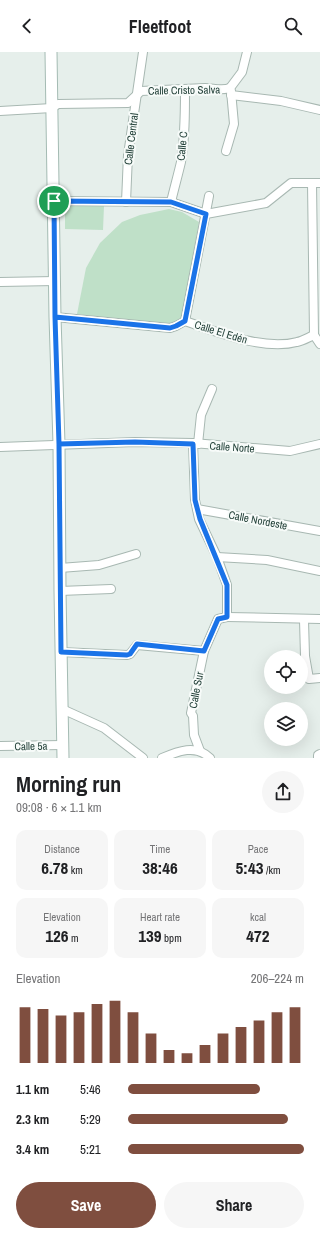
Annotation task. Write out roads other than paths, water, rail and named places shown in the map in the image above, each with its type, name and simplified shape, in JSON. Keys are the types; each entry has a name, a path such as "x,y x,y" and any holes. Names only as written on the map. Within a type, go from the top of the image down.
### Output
{"main road":[{"path":"51,52 55,317 59,444 63,758"}],"street":[{"name":"Calle Central","path":"126,202 128,155 143,52"},
{"path":"226,151 234,124 231,92 242,72 247,52"},
{"name":"Calle Cristo Salva","path":"0,111 52,108 58,104 128,103 141,91 207,88 281,100 320,110"},
{"name":"Calle C","path":"171,202 182,152 185,89"},
{"path":"54,201 171,202 206,214 266,203 291,183 316,183 314,335 320,344"},
{"path":"185,321 209,196"},
{"path":"0,282 55,280"},
{"name":"Calle El Edén","path":"55,317 170,328 185,321 245,341 266,343 299,342 314,335"},
{"path":"212,389 201,415 196,444 195,500 204,529 227,587 227,617 304,620 320,619"},
{"name":"Calle Norte","path":"0,447 135,442 196,444 290,451 320,444"},
{"name":"Calle Nordeste","path":"197,509 320,531"},
{"path":"60,568 99,565 136,554"},
{"path":"216,557 267,560 320,571"},
{"path":"60,591 111,589"},
{"name":"Calle Sur","path":"200,751 194,735 192,715 193,699 204,651 218,619 227,617"},
{"path":"304,620 305,656 308,679 320,678"},
{"path":"61,652 127,655 130,654 137,644 204,651"},
{"path":"62,709 104,728 143,758"},
{"name":"Calle 5a","path":"0,746 62,745"},
{"path":"162,758 186,750 200,751 210,758"},
{"path":"318,758 318,755 320,754"}]}
